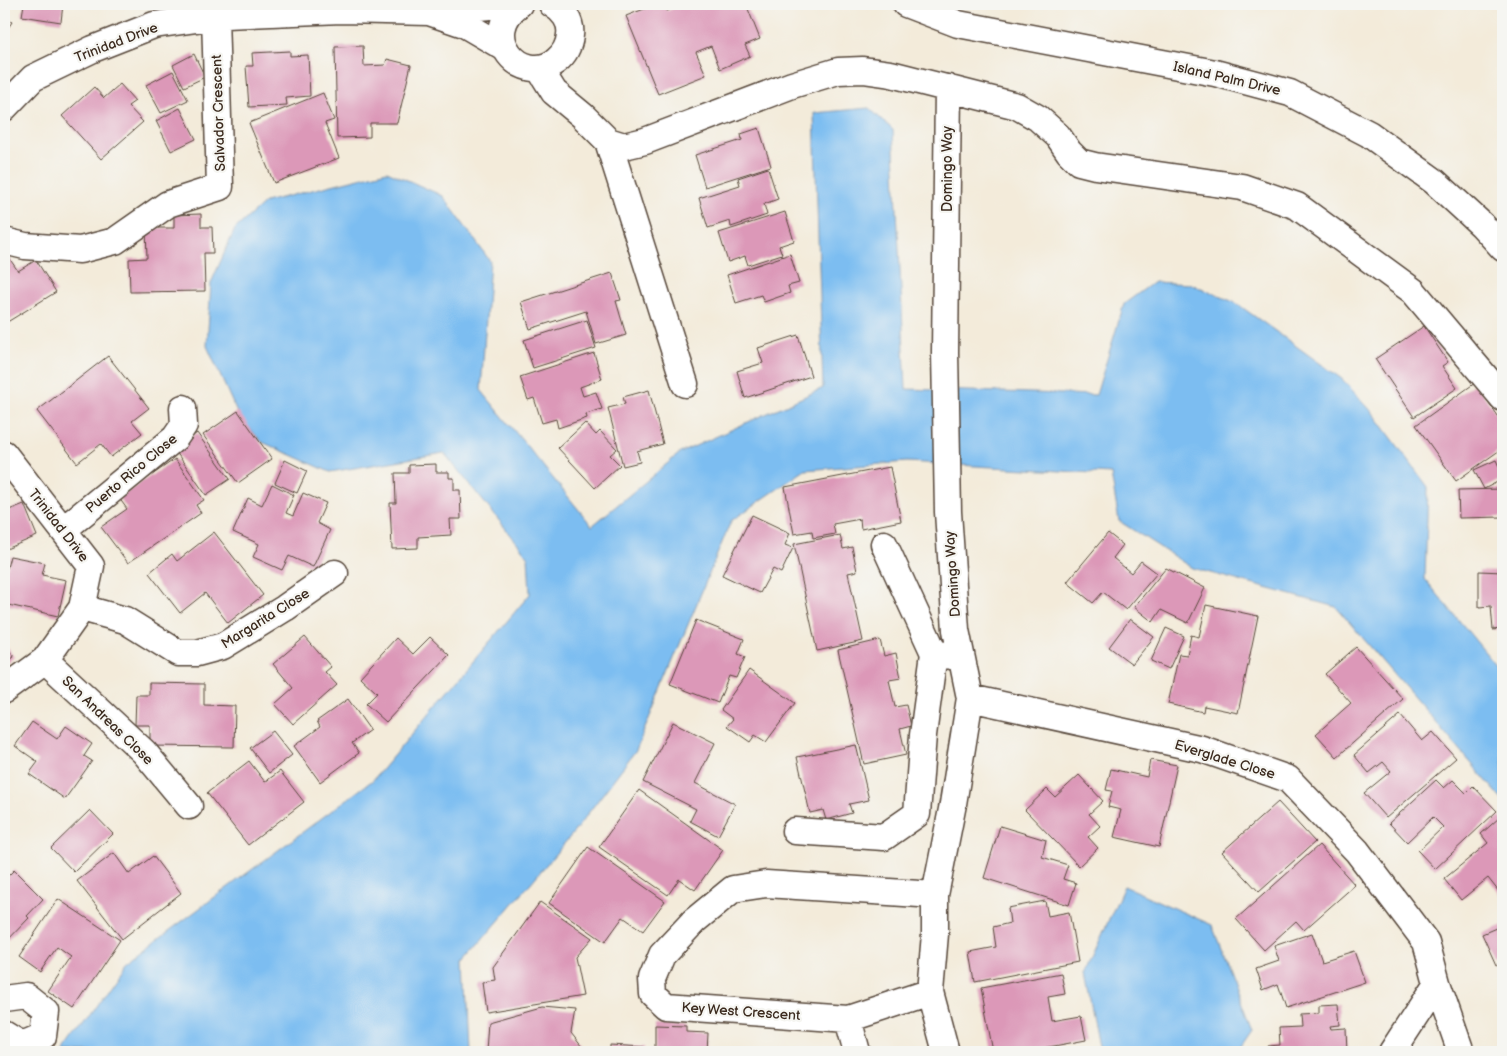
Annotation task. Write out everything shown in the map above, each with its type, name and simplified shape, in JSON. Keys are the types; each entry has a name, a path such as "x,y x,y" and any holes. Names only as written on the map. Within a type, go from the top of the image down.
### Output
{"street":[{"path":"429,12 510,4"},
{"path":"505,48 502,36 503,22 510,11 519,4"},
{"name":"Island Palm Drive","path":"906,4 958,24 1214,73 1290,93 1376,139 1434,181 1482,225 1503,248"},
{"path":"565,8 571,31 569,44 563,56 552,64 539,68 554,92 608,140 624,146 645,140 792,85 838,71 863,70 892,74 1017,106 1038,118 1058,136 1079,162 1095,166 1242,187 1297,206 1413,291 1503,398"},
{"name":"Trinidad Drive","path":"4,108 33,78 93,49 154,25 215,16 341,10 429,12 464,24 505,48 513,60 525,66 539,68"},
{"name":"Salvador Crescent","path":"4,241 26,246 80,250 115,241 168,204 220,187 215,16"},
{"path":"563,56 567,78 583,116"},
{"name":"Domingo Way","path":"946,1052 930,992 935,934 935,895 954,804 970,698 956,630 948,512 945,352 948,88"},
{"path":"608,140 685,384"},
{"name":"Puerto Rico Close","path":"63,530 175,438 184,426 183,408"},
{"name":"Trinidad Drive","path":"4,454 91,566 82,608 44,660 4,690"},
{"path":"795,831 884,837 917,814 923,735 934,653 884,544"},
{"name":"Margarita Close","path":"82,608 125,620 178,653 197,653 223,646 285,608 335,573"},
{"path":"934,653 962,658"},
{"name":"San Andreas Close","path":"44,660 144,752 189,806"},
{"name":"Everglade Close","path":"970,698 1202,749 1288,779 1357,851 1426,942 1437,983 1461,1052"},
{"name":"Key West Crescent","path":"930,992 848,1019 666,1006 653,994 652,979 662,955 694,921 733,889 766,884 935,895"},
{"path":"1392,1052 1437,983"},
{"path":"4,999 26,996 46,1012 43,1036 22,1045 4,1034"},
{"path":"848,1019 857,1052"}],"water":[{"path":"869,108 893,130 906,389 1096,395 1124,304 1154,282 1191,284 1236,303 1342,379 1374,414 1428,487 1425,579 1503,674 1503,800 1336,607 1192,568 1119,521 1111,474 907,462 805,470 731,521 636,750 574,832 467,958 471,1052 64,1052 127,962 373,780 530,594 528,556 444,453 330,472 262,442 238,415 207,346 211,283 235,229 265,202 387,171 443,196 490,261 481,390 592,526 680,453 823,388 814,113"},
{"path":"1124,886 1212,925 1252,1030 1237,1052 1100,1052 1085,973"}],"building":[{"path":"24,4 63,4 61,22 22,16"},
{"path":"657,4 664,4 667,11 683,4 746,4 760,39 745,45 750,56 720,69 711,46 696,52 706,75 658,94 626,16"},
{"path":"4,17 12,22 4,34"},
{"path":"363,46 364,66 385,65 387,59 411,65 397,123 370,123 370,137 337,138 335,47"},
{"path":"290,51 290,56 308,55 310,96 286,98 287,105 249,107 246,66 253,66 252,53"},
{"path":"194,54 205,77 184,87 173,65"},
{"path":"173,71 188,100 161,113 146,85"},
{"path":"120,84 135,101 128,106 143,122 101,159 62,116 94,87 104,98"},
{"path":"323,93 334,120 325,123 339,158 274,183 249,123"},
{"path":"180,108 196,139 171,151 156,121"},
{"path":"759,128 771,166 705,187 695,155 742,140 741,134"},
{"path":"768,168 778,199 764,204 767,215 731,227 730,221 708,228 699,198 740,185 738,178"},
{"path":"785,212 794,241 779,246 782,254 748,265 745,256 728,262 719,233"},
{"path":"201,214 201,227 212,227 213,253 204,253 205,291 130,292 129,259 147,258 146,228 174,228 174,215"},
{"path":"790,254 799,283 788,286 790,293 764,302 761,295 736,303 727,275"},
{"path":"9,258 18,271 36,260 56,292 4,324 4,262"},
{"path":"612,273 621,300 616,301 626,335 596,344 586,311 530,329 521,302"},
{"path":"587,320 596,348 533,368 524,340"},
{"path":"1424,326 1448,362 1442,366 1457,388 1414,417 1375,359"},
{"path":"798,335 811,376 745,398 737,371 763,363 758,348"},
{"path":"594,353 602,379 580,387 583,396 596,392 602,409 586,414 587,418 558,428 556,419 542,423 534,398 528,400 520,377"},
{"path":"108,356 149,408 132,421 142,433 111,457 101,444 77,463 37,411"},
{"path":"1475,383 1503,423 1503,448 1456,481 1416,425"},
{"path":"649,390 663,444 637,451 640,462 623,466 608,408 625,404 623,397"},
{"path":"238,411 272,459 238,483 203,435"},
{"path":"585,423 596,435 600,431 617,449 610,455 620,465 595,488 558,448"},
{"path":"197,433 230,479 206,495 174,449"},
{"path":"175,459 204,500 196,505 201,513 128,563 101,527 127,509 119,498"},
{"path":"285,460 307,471 297,493 275,483"},
{"path":"1496,460 1503,479 1484,489 1474,470"},
{"path":"436,464 436,472 449,472 449,478 454,478 454,490 460,490 461,519 450,519 451,535 418,537 418,548 392,549 390,503 396,503 395,473 409,473 409,465"},
{"path":"890,467 901,521 861,529 860,519 833,524 835,534 813,538 812,531 794,534 785,487"},
{"path":"272,484 294,495 286,513 293,516 303,493 326,503 317,523 330,530 313,567 289,556 282,570 253,557 259,544 233,532 248,498 262,505"},
{"path":"1503,489 1503,517 1459,518 1458,490"},
{"path":"24,504 37,536 4,550 4,512"},
{"path":"752,515 790,533 785,545 793,548 781,573 773,569 760,593 722,575"},
{"path":"214,532 263,595 228,623 205,593 180,613 149,573 172,554 177,561"},
{"path":"1108,533 1123,545 1113,558 1131,573 1141,561 1157,573 1126,610 1103,592 1093,603 1067,582"},
{"path":"840,535 843,549 852,547 857,571 848,573 863,641 817,651 794,544"},
{"path":"10,556 45,563 42,575 66,580 58,616 4,604 4,567 7,568"},
{"path":"1166,568 1205,588 1188,623 1161,610 1153,622 1134,607"},
{"path":"1479,571 1503,572 1503,637 1500,629 1493,630 1491,606 1479,607"},
{"path":"1206,605 1258,616 1238,713 1204,706 1203,712 1168,704 1179,654 1187,655 1191,635 1199,637"},
{"path":"1130,619 1154,637 1132,664 1109,647"},
{"path":"696,620 744,639 738,654 745,657 736,678 729,676 718,703 670,684"},
{"path":"1166,628 1184,636 1169,669 1151,661"},
{"path":"305,637 331,667 325,672 337,685 293,724 275,704 293,688 273,664"},
{"path":"430,637 449,655 386,722 366,704 377,693 360,677 396,638 413,654"},
{"path":"880,640 884,656 896,653 901,678 889,680 895,707 906,705 911,726 900,729 906,755 864,764 838,650"},
{"path":"4,643 14,657 4,664"},
{"path":"1356,647 1403,699 1337,757 1316,734 1351,703 1325,674"},
{"path":"749,670 795,703 766,742 755,735 750,742 727,726 733,719 721,710"},
{"path":"149,683 204,684 204,705 235,706 234,747 150,746 150,725 135,725 136,695 149,695"},
{"path":"348,699 370,730 352,743 359,753 320,782 294,746 320,727 317,721"},
{"path":"1400,715 1422,741 1433,732 1456,758 1386,818 1364,793 1391,771 1383,762 1369,773 1354,755"},
{"path":"32,722 57,739 66,726 92,744 84,756 92,761 65,799 29,774 38,762 15,746"},
{"path":"673,722 715,743 695,783 735,804 718,836 690,821 696,809 643,782"},
{"path":"273,731 292,755 269,773 250,748"},
{"path":"856,745 869,800 849,804 852,813 826,820 823,810 810,813 797,757"},
{"path":"1150,760 1177,765 1159,847 1114,837 1121,810 1108,807 1112,791 1106,790 1111,769 1147,777"},
{"path":"249,761 265,782 280,771 304,802 248,845 207,793"},
{"path":"1079,775 1103,801 1089,814 1100,826 1088,837 1098,848 1079,866 1025,810 1047,789 1055,797"},
{"path":"1436,780 1444,788 1453,780 1466,793 1473,786 1497,811 1435,869 1418,851 1443,827 1433,817 1407,842 1389,823"},
{"path":"639,790 723,850 695,890 679,879 668,895 599,847"},
{"path":"1278,802 1315,842 1259,892 1222,852"},
{"path":"90,810 113,834 74,872 51,848"},
{"path":"1500,817 1503,821 1503,897 1488,878 1461,900 1444,879 1488,843 1481,834"},
{"path":"1000,826 1046,840 1042,857 1068,865 1063,879 1076,883 1069,905 984,878"},
{"path":"1319,845 1355,885 1304,930 1296,921 1264,950 1236,919"},
{"path":"588,847 665,901 643,931 623,917 605,942 549,903"},
{"path":"114,853 129,874 153,856 181,893 122,939 77,881"},
{"path":"14,870 43,899 27,916 29,918 4,944 4,874 7,877"},
{"path":"58,899 120,940 74,1009 48,991 71,957 57,947 40,972 19,957"},
{"path":"1045,901 1048,916 1069,912 1078,962 975,982 970,952 996,947 993,927 1010,923 1008,908"},
{"path":"540,902 592,938 575,957 583,996 486,1012 482,982 495,980 493,967"},
{"path":"1503,925 1503,962 1496,965 1482,934"},
{"path":"1312,933 1322,961 1354,951 1365,982 1286,1008 1278,984 1263,990 1256,969 1279,961 1274,946"},
{"path":"1061,973 1065,994 1048,997 1052,1021 1081,1016 1086,1040 1022,1052 993,1052 981,988"},
{"path":"1338,1004 1340,1025 1330,1026 1331,1029 1346,1028 1347,1052 1269,1052 1268,1046 1280,1045 1279,1028 1300,1027 1299,1014 1319,1013 1319,1005"},
{"path":"542,1007 575,1010 571,1033 586,1052 486,1052 488,1022"},
{"path":"655,1025 686,1026 686,1032 708,1033 707,1052 655,1052"},
{"path":"610,1045 644,1047 644,1052 610,1052"}]}
